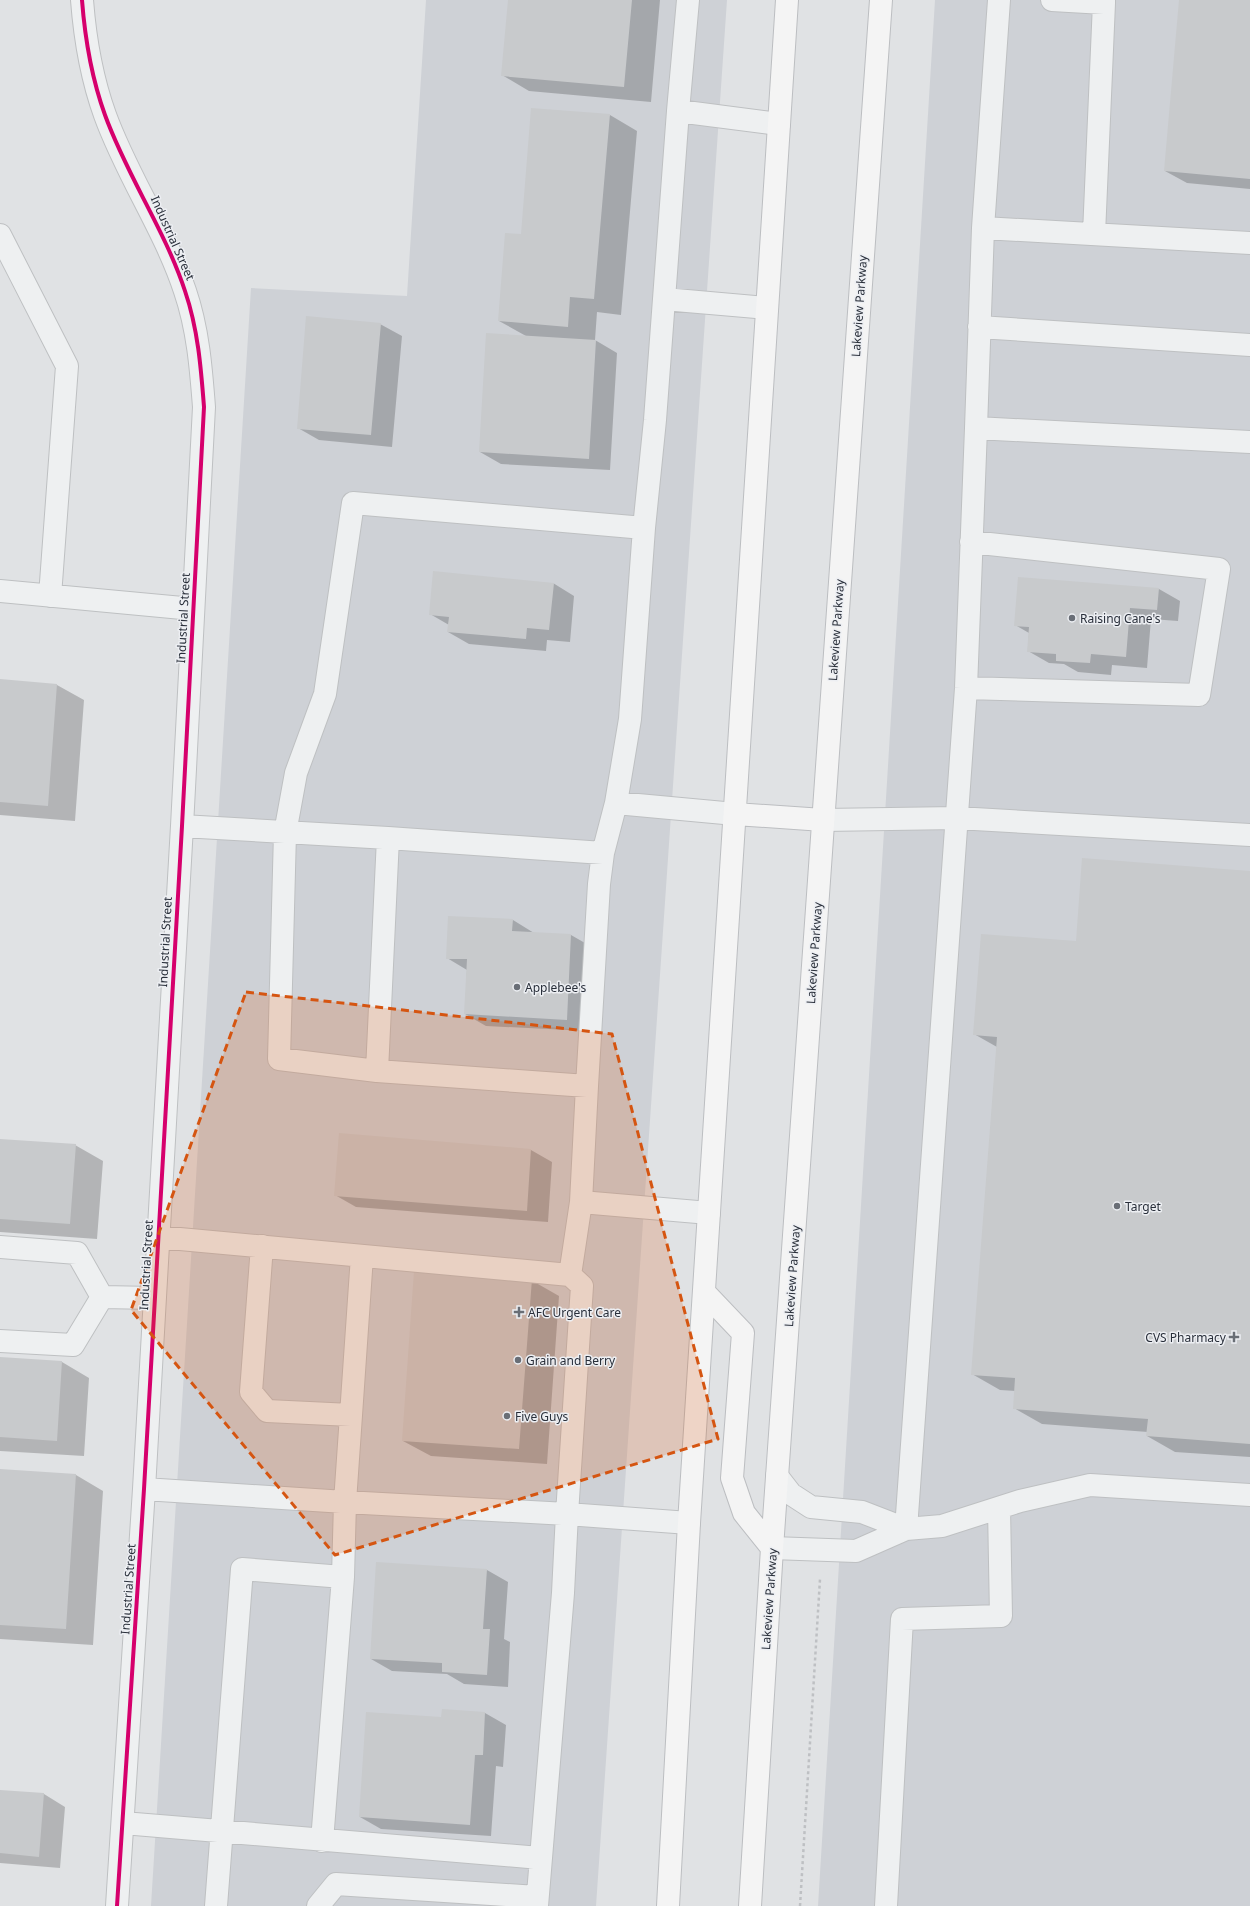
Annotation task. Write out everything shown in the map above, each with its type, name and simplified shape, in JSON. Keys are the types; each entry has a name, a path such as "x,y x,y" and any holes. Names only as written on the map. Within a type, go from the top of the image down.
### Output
{"main road":[{"path":"668,1906 689,1523 787,0"},
{"name":"Lakeview Parkway","path":"750,1906 772,1548 880,0"},
{"path":"734,814 822,820"},
{"path":"704,1292 743,1333 732,1478 744,1513 772,1548"}],"street":[{"name":"Industrial Street","path":"82,0 85,36 105,115 171,254 186,292 196,332 201,365 204,407 182,826 144,1489 117,1906"},
{"path":"570,1275 581,1202 599,884 603,853 616,803 630,719 644,528 655,420 678,111 688,0"},
{"path":"906,1529 966,688 983,228 999,0"},
{"path":"1052,0 1104,2 1094,234"},
{"path":"678,111 778,124"},
{"path":"983,228 1250,243"},
{"path":"0,235 67,366 50,596"},
{"path":"664,299 767,308"},
{"path":"979,327 1250,345"},
{"path":"976,428 1250,442"},
{"path":"587,1086 377,1071 279,1059 285,833 296,773 325,694 353,503 644,528"},
{"path":"966,688 1199,695 1219,569 971,542"},
{"path":"0,591 193,609"},
{"path":"616,803 734,814"},
{"path":"822,820 957,818 1250,835"},
{"path":"182,826 388,838 603,853"},
{"path":"377,1071 388,838"},
{"path":"581,1202 709,1213"},
{"path":"158,1237 570,1275 582,1286 563,1593 537,1902 336,1884 318,1906"},
{"path":"262,1246 251,1392 267,1411 351,1415"},
{"path":"0,1247 77,1253 102,1297"},
{"path":"322,1841 343,1577 345,1502 362,1256"},
{"path":"102,1297 154,1298"},
{"path":"0,1341 73,1345 102,1297"},
{"path":"778,1476 791,1494 811,1507 862,1512 906,1529"},
{"path":"772,1548 856,1551 906,1529 942,1526 999,1508 1090,1485 1250,1495"},
{"path":"144,1489 567,1514 689,1523"},
{"path":"886,1906 902,1619 1001,1616 999,1508"},
{"path":"216,1906 242,1569 343,1577"},
{"path":"123,1823 322,1841 540,1858"}],"path":[{"path":"800,1906 820,1573"}],"highlighted area":[{"path":"246,992 612,1034 718,1439 335,1555 131,1310"}],"shaded area":[{"path":"426,0 727,0 596,1906 151,1906 251,288 407,296"},
{"path":"935,0 1250,0 1250,1906 818,1906"}],"building":[{"path":"508,0 632,0 624,87 501,76"},
{"path":"1179,0 1250,0 1250,179 1164,171"},
{"path":"531,108 610,114 594,299 570,297 568,327 498,321 505,233 521,234"},
{"path":"306,316 381,323 371,435 297,429"},
{"path":"486,333 596,340 589,459 479,452"},
{"path":"433,571 554,583 549,630 527,628 526,639 447,632 449,617 429,615"},
{"name":"Raising Cane's","path":"1018,577 1159,588 1157,610 1130,608 1126,657 1091,654 1090,663 1056,661 1056,654 1027,652 1029,627 1014,626"},
{"path":"0,679 57,684 48,806 0,802"},
{"name":"Target","path":"1082,858 1250,871 1250,1444 1146,1436 1148,1419 1013,1409 1015,1378 971,1375 997,1037 973,1035 981,934 1076,941"},
{"name":"Applebee's","path":"448,916 513,919 512,931 571,934 567,1020 464,1014 467,959 446,959"},
{"path":"339,1133 531,1149 527,1211 334,1196"},
{"path":"0,1139 76,1144 70,1224 0,1219"},
{"path":"414,1271 532,1279 519,1449 402,1441"},
{"path":"0,1357 62,1361 57,1441 0,1437"},
{"path":"0,1469 76,1474 66,1629 0,1625"},
{"path":"376,1562 487,1569 483,1629 490,1629 487,1675 442,1672 442,1663 370,1659"},
{"path":"442,1709 485,1712 483,1755 475,1755 470,1825 359,1817 366,1712 441,1717"},
{"path":"0,1790 44,1793 39,1857 0,1853"}],"cycle path":[{"path":"82,0 90,59 100,101 114,138 167,246 185,291 193,320 198,349 204,407 182,826 144,1489 117,1906"}],"place":[{"name":"Raising Cane's","path":"1072,618"},
{"name":"Applebee's","path":"517,987"},
{"name":"Target","path":"1117,1206"},
{"name":"AFC Urgent Care","path":"519,1312"},
{"name":"CVS Pharmacy","path":"1234,1337"},
{"name":"Grain and Berry","path":"518,1360"},
{"name":"Five Guys","path":"507,1416"}]}
